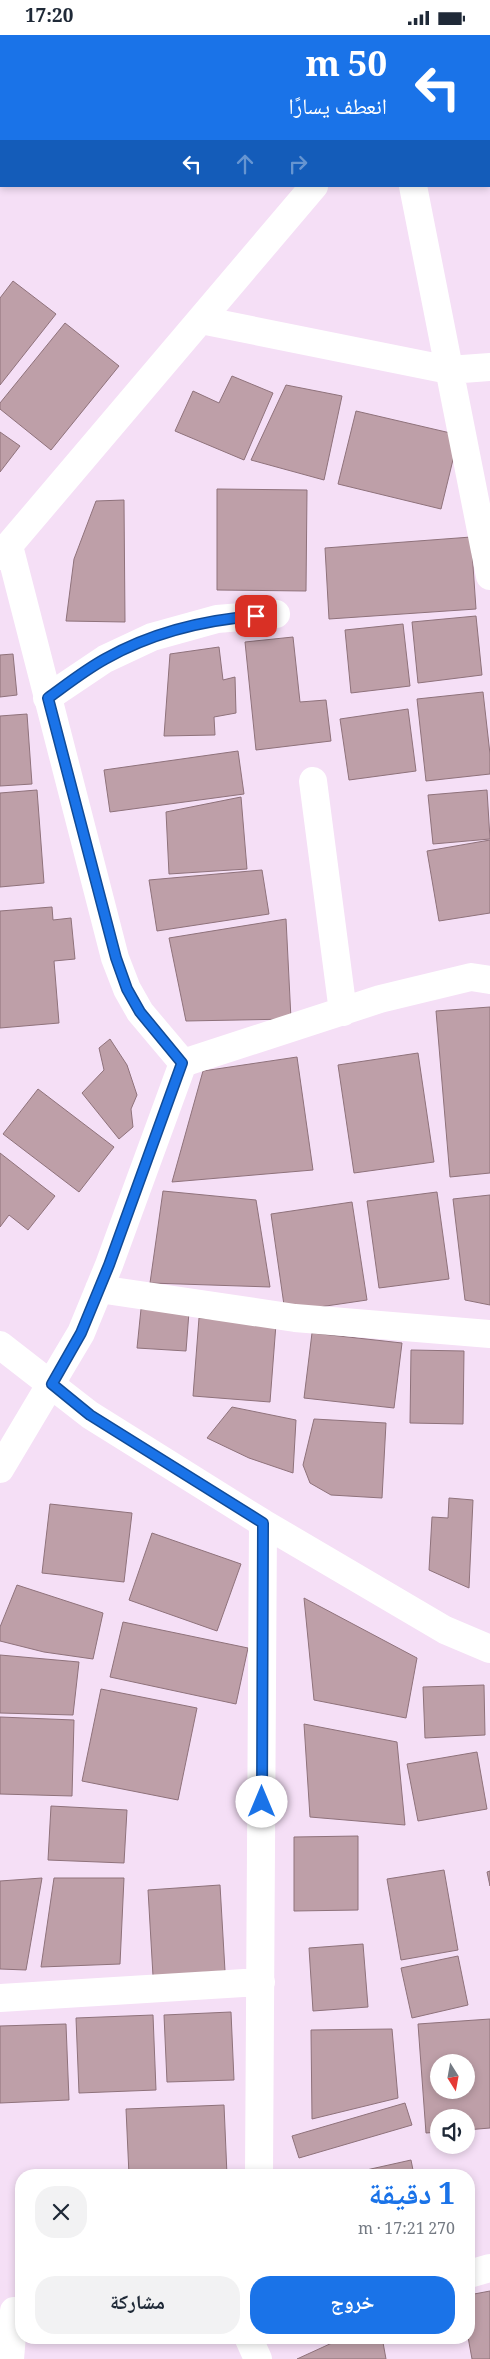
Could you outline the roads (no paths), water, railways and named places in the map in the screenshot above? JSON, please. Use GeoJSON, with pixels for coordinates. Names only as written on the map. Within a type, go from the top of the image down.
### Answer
{"type":"FeatureCollection","features":[{"type":"Feature","properties":{"kind":"street"},"geometry":{"type":"LineString","coordinates":[[182,1063],[140,1012],[127,989],[116,958],[48,698],[4,551],[313,187]]}},
{"type":"Feature","properties":{"kind":"street"},"geometry":{"type":"LineString","coordinates":[[413,187],[490,576]]}},
{"type":"Feature","properties":{"kind":"street"},"geometry":{"type":"LineString","coordinates":[[201,320],[450,370],[490,367]]}},
{"type":"Feature","properties":{"kind":"street"},"geometry":{"type":"LineString","coordinates":[[48,698],[105,659],[152,637],[216,619],[276,614]]}},
{"type":"Feature","properties":{"kind":"street"},"geometry":{"type":"LineString","coordinates":[[313,781],[343,1012]]}},
{"type":"Feature","properties":{"kind":"street"},"geometry":{"type":"LineString","coordinates":[[182,1063],[380,999],[471,977],[490,980]]}},
{"type":"Feature","properties":{"kind":"street"},"geometry":{"type":"LineString","coordinates":[[0,1469],[81,1333],[182,1063]]}},
{"type":"Feature","properties":{"kind":"street"},"geometry":{"type":"LineString","coordinates":[[99,1289],[294,1318],[490,1334]]}},
{"type":"Feature","properties":{"kind":"street"},"geometry":{"type":"LineString","coordinates":[[0,1345],[90,1415],[263,1523],[445,1630],[490,1649]]}},
{"type":"Feature","properties":{"kind":"street"},"geometry":{"type":"LineString","coordinates":[[258,2169],[263,1523]]}},
{"type":"Feature","properties":{"kind":"street"},"geometry":{"type":"LineString","coordinates":[[0,1998],[261,1982]]}},
{"type":"Feature","properties":{"kind":"street"},"geometry":{"type":"LineString","coordinates":[[475,2272],[490,2268]]}},
{"type":"Feature","properties":{"kind":"street"},"geometry":{"type":"LineString","coordinates":[[10,2359],[12,2310]]}},
{"type":"Feature","properties":{"kind":"street"},"geometry":{"type":"LineString","coordinates":[[251,2344],[258,2359]]}}]}
